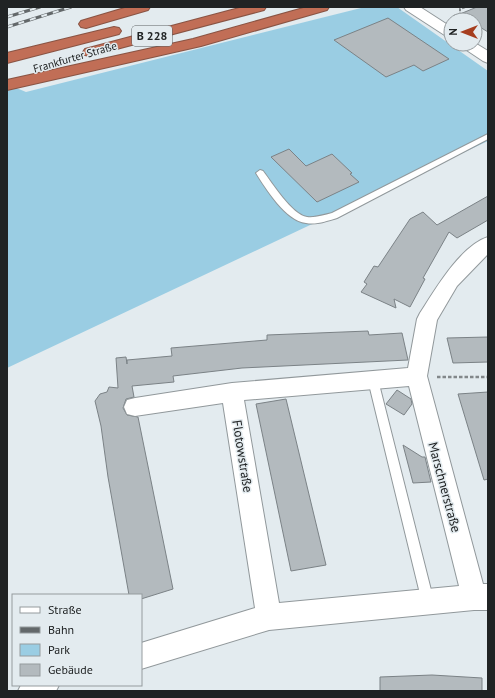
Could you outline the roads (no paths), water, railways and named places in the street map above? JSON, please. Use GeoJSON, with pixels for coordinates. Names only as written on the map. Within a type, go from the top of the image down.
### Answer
{"type":"FeatureCollection","features":[{"type":"Feature","properties":{"kind":"highway"},"geometry":{"type":"LineString","coordinates":[[7,48],[143,7]]}},
{"type":"Feature","properties":{"kind":"highway","name":"B 228"},"geometry":{"type":"LineString","coordinates":[[169,17],[208,7]]}},
{"type":"Feature","properties":{"kind":"highway","name":"Frankfurter Straße"},"geometry":{"type":"LineString","coordinates":[[7,77],[53,62],[259,7]]}},
{"type":"Feature","properties":{"kind":"highway"},"geometry":{"type":"LineString","coordinates":[[7,85],[196,42],[322,7]]}},
{"type":"Feature","properties":{"kind":"highway","name":"Frankfurter Straße"},"geometry":{"type":"LineString","coordinates":[[7,58],[131,27]]}},
{"type":"Feature","properties":{"kind":"street"},"geometry":{"type":"LineString","coordinates":[[411,7],[443,29]]}},
{"type":"Feature","properties":{"kind":"street"},"geometry":{"type":"LineString","coordinates":[[479,52],[488,58]]}},
{"type":"Feature","properties":{"kind":"street","name":"Marschnerstraße"},"geometry":{"type":"LineString","coordinates":[[481,597],[417,376],[427,319],[450,281],[475,254],[488,244]]}},
{"type":"Feature","properties":{"kind":"street"},"geometry":{"type":"LineString","coordinates":[[135,407],[232,392],[417,376]]}},
{"type":"Feature","properties":{"kind":"street","name":"Flotowstraße"},"geometry":{"type":"LineString","coordinates":[[232,392],[269,617]]}},
{"type":"Feature","properties":{"kind":"street"},"geometry":{"type":"LineString","coordinates":[[142,656],[269,617],[481,597]]}},
{"type":"Feature","properties":{"kind":"street"},"geometry":{"type":"LineString","coordinates":[[32,691],[43,686]]}},
{"type":"Feature","properties":{"kind":"lane"},"geometry":{"type":"LineString","coordinates":[[260,173],[293,213],[303,220],[319,220],[334,216],[488,136]]}},
{"type":"Feature","properties":{"kind":"lane"},"geometry":{"type":"LineString","coordinates":[[373,380],[428,602]]}},
{"type":"Feature","properties":{"kind":"railway"},"geometry":{"type":"LineString","coordinates":[[7,17],[40,7]]}},
{"type":"Feature","properties":{"kind":"railway"},"geometry":{"type":"LineString","coordinates":[[7,27],[71,7]]}}]}
